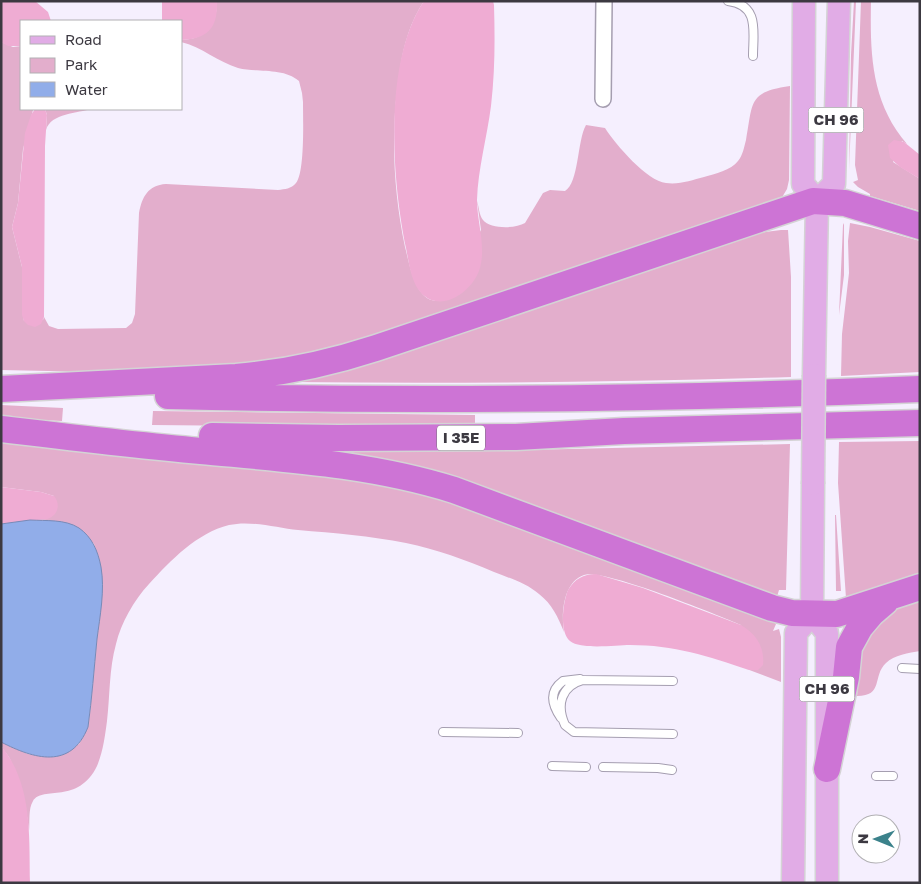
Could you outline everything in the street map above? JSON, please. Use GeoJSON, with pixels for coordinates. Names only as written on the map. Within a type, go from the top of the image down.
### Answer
{"type":"FeatureCollection","features":[{"type":"Feature","properties":{"kind":"highway"},"geometry":{"type":"LineString","coordinates":[[1,389],[236,377],[274,373],[315,365],[376,348],[643,260],[802,204],[817,201],[845,203],[920,226]]}},
{"type":"Feature","properties":{"kind":"highway"},"geometry":{"type":"LineString","coordinates":[[1,389],[269,398],[483,400],[658,398],[920,389]]}},
{"type":"Feature","properties":{"kind":"highway","name":"I 35E"},"geometry":{"type":"LineString","coordinates":[[1,428],[191,436],[427,438],[516,437],[624,431],[920,423]]}},
{"type":"Feature","properties":{"kind":"highway"},"geometry":{"type":"LineString","coordinates":[[1,428],[140,445],[333,463],[402,475],[454,490],[792,613],[840,614],[920,587]]}},
{"type":"Feature","properties":{"kind":"highway"},"geometry":{"type":"LineString","coordinates":[[827,769],[846,677],[849,648],[860,627],[890,597]]}},
{"type":"Feature","properties":{"kind":"main road","name":"CH 96"},"geometry":{"type":"LineString","coordinates":[[804,1],[803,184],[817,201],[834,184],[839,1]]}},
{"type":"Feature","properties":{"kind":"main road"},"geometry":{"type":"LineString","coordinates":[[812,614],[812,484],[817,201]]}},
{"type":"Feature","properties":{"kind":"main road","name":"CH 96"},"geometry":{"type":"LineString","coordinates":[[793,883],[796,633],[812,614],[827,633],[827,883]]}},
{"type":"Feature","properties":{"kind":"street"},"geometry":{"type":"LineString","coordinates":[[603,99],[604,1]]}},
{"type":"Feature","properties":{"kind":"lane"},"geometry":{"type":"LineString","coordinates":[[728,1],[741,4],[747,8],[751,15],[753,24],[753,56]]}},
{"type":"Feature","properties":{"kind":"lane"},"geometry":{"type":"LineString","coordinates":[[902,668],[920,669]]}},
{"type":"Feature","properties":{"kind":"lane"},"geometry":{"type":"LineString","coordinates":[[673,734],[577,733],[569,729],[563,722],[561,702],[564,691],[574,683],[590,679],[674,681]]}},
{"type":"Feature","properties":{"kind":"lane"},"geometry":{"type":"LineString","coordinates":[[443,732],[518,733]]}},
{"type":"Feature","properties":{"kind":"lane"},"geometry":{"type":"LineString","coordinates":[[552,766],[586,766]]}},
{"type":"Feature","properties":{"kind":"lane"},"geometry":{"type":"LineString","coordinates":[[603,767],[672,770]]}},
{"type":"Feature","properties":{"kind":"lane"},"geometry":{"type":"LineString","coordinates":[[876,776],[893,776]]}},
{"type":"Feature","properties":{"kind":"green space"},"geometry":{"type":"Polygon","coordinates":[[[217,1],[424,1],[411,25],[401,60],[395,113],[394,158],[401,225],[408,260],[418,288],[430,300],[442,301],[481,230],[477,201],[481,216],[486,223],[503,227],[525,223],[543,193],[550,190],[565,191],[570,187],[586,125],[605,128],[632,161],[658,181],[666,183],[685,182],[718,173],[735,164],[740,159],[743,151],[755,101],[766,92],[790,86],[789,180],[787,189],[781,199],[320,359],[143,373],[1,370],[1,42],[13,47],[20,46],[20,110],[33,110],[23,149],[18,203],[12,227],[22,267],[22,309],[24,321],[43,320],[44,317],[49,326],[58,329],[126,328],[132,323],[135,314],[139,213],[144,197],[150,189],[166,184],[278,190],[292,186],[299,177],[302,157],[303,102],[299,81],[278,72],[238,68],[196,47],[182,42],[182,40],[197,37],[208,30],[215,18],[217,1]]]}},
{"type":"Feature","properties":{"kind":"green space"},"geometry":{"type":"Polygon","coordinates":[[[854,1],[856,1],[849,170],[851,55],[854,1]]]}},
{"type":"Feature","properties":{"kind":"green space"},"geometry":{"type":"Polygon","coordinates":[[[861,1],[871,1],[872,58],[880,94],[895,128],[907,144],[902,141],[893,162],[920,179],[920,211],[870,196],[870,194],[853,182],[858,180],[855,165],[861,1]]]}},
{"type":"Feature","properties":{"kind":"green space"},"geometry":{"type":"Polygon","coordinates":[[[45,110],[87,110],[59,117],[49,124],[46,130],[45,110]]]}},
{"type":"Feature","properties":{"kind":"green space"},"geometry":{"type":"Polygon","coordinates":[[[844,223],[844,275],[839,315],[843,225],[844,223]]]}},
{"type":"Feature","properties":{"kind":"green space"},"geometry":{"type":"Polygon","coordinates":[[[850,223],[920,241],[920,372],[841,376],[842,334],[849,273],[848,241],[850,223]]]}},
{"type":"Feature","properties":{"kind":"green space"},"geometry":{"type":"Polygon","coordinates":[[[788,230],[791,277],[791,377],[541,382],[291,382],[714,246],[765,232],[788,230]]]}},
{"type":"Feature","properties":{"kind":"green space"},"geometry":{"type":"Polygon","coordinates":[[[1,405],[63,408],[62,421],[1,418],[1,405]]]}},
{"type":"Feature","properties":{"kind":"green space"},"geometry":{"type":"Polygon","coordinates":[[[153,411],[475,415],[475,428],[152,425],[153,411]]]}},
{"type":"Feature","properties":{"kind":"green space"},"geometry":{"type":"Polygon","coordinates":[[[1,441],[404,484],[772,620],[776,624],[773,631],[779,629],[781,637],[781,682],[749,670],[741,625],[661,594],[613,578],[584,575],[572,584],[563,608],[564,632],[551,606],[534,590],[462,559],[417,545],[366,537],[246,523],[229,525],[206,534],[185,548],[143,590],[133,604],[121,628],[114,653],[105,732],[97,766],[89,778],[80,786],[71,790],[45,794],[33,801],[31,804],[29,831],[19,786],[10,759],[3,749],[1,742],[28,754],[55,757],[79,744],[88,727],[102,585],[98,556],[94,544],[77,527],[67,523],[30,520],[47,519],[54,496],[41,492],[1,487],[1,441]]]}},
{"type":"Feature","properties":{"kind":"green space"},"geometry":{"type":"Polygon","coordinates":[[[920,441],[920,579],[846,598],[838,483],[839,442],[920,441]]]}},
{"type":"Feature","properties":{"kind":"green space"},"geometry":{"type":"Polygon","coordinates":[[[790,444],[786,590],[779,590],[776,600],[309,451],[525,450],[790,444]]]}},
{"type":"Feature","properties":{"kind":"green space"},"geometry":{"type":"Polygon","coordinates":[[[836,515],[841,591],[836,591],[836,515]]]}},
{"type":"Feature","properties":{"kind":"green space"},"geometry":{"type":"Polygon","coordinates":[[[920,600],[920,651],[889,660],[882,668],[871,693],[857,696],[860,655],[880,614],[920,600]]]}},
{"type":"Feature","properties":{"kind":"shaded area"},"geometry":{"type":"Polygon","coordinates":[[[1,1],[35,1],[48,12],[51,20],[20,20],[20,46],[8,46],[1,42],[1,1]]]}},
{"type":"Feature","properties":{"kind":"shaded area"},"geometry":{"type":"Polygon","coordinates":[[[162,1],[217,1],[216,18],[213,25],[205,34],[198,37],[182,40],[182,20],[162,20],[162,1]]]}},
{"type":"Feature","properties":{"kind":"shaded area"},"geometry":{"type":"Polygon","coordinates":[[[424,1],[493,1],[494,5],[492,93],[477,200],[482,244],[481,262],[479,271],[470,286],[463,293],[447,301],[430,299],[422,294],[415,284],[408,260],[397,189],[394,121],[397,88],[402,55],[411,26],[424,1]]]}},
{"type":"Feature","properties":{"kind":"shaded area"},"geometry":{"type":"Polygon","coordinates":[[[34,110],[45,110],[47,115],[45,146],[44,317],[41,324],[35,327],[28,325],[22,315],[22,267],[12,227],[18,203],[25,133],[34,110]]]}},
{"type":"Feature","properties":{"kind":"shaded area"},"geometry":{"type":"Polygon","coordinates":[[[894,140],[904,142],[920,155],[920,179],[900,167],[890,158],[888,145],[894,140]]]}},
{"type":"Feature","properties":{"kind":"shaded area"},"geometry":{"type":"Polygon","coordinates":[[[1,487],[41,492],[54,496],[58,506],[56,513],[47,519],[1,524],[1,487]]]}},
{"type":"Feature","properties":{"kind":"shaded area"},"geometry":{"type":"Polygon","coordinates":[[[596,574],[643,588],[741,625],[755,637],[761,647],[763,665],[758,670],[749,670],[705,656],[661,647],[575,644],[567,637],[563,624],[568,590],[580,578],[596,574]]]}},
{"type":"Feature","properties":{"kind":"shaded area"},"geometry":{"type":"Polygon","coordinates":[[[1,746],[19,777],[24,794],[29,829],[30,883],[1,883],[1,746]]]}},
{"type":"Feature","properties":{"kind":"water"},"geometry":{"type":"Polygon","coordinates":[[[30,520],[62,522],[79,528],[94,545],[100,561],[102,576],[102,603],[88,727],[81,741],[72,750],[62,755],[50,757],[26,753],[1,742],[1,524],[30,520]]]}}]}
